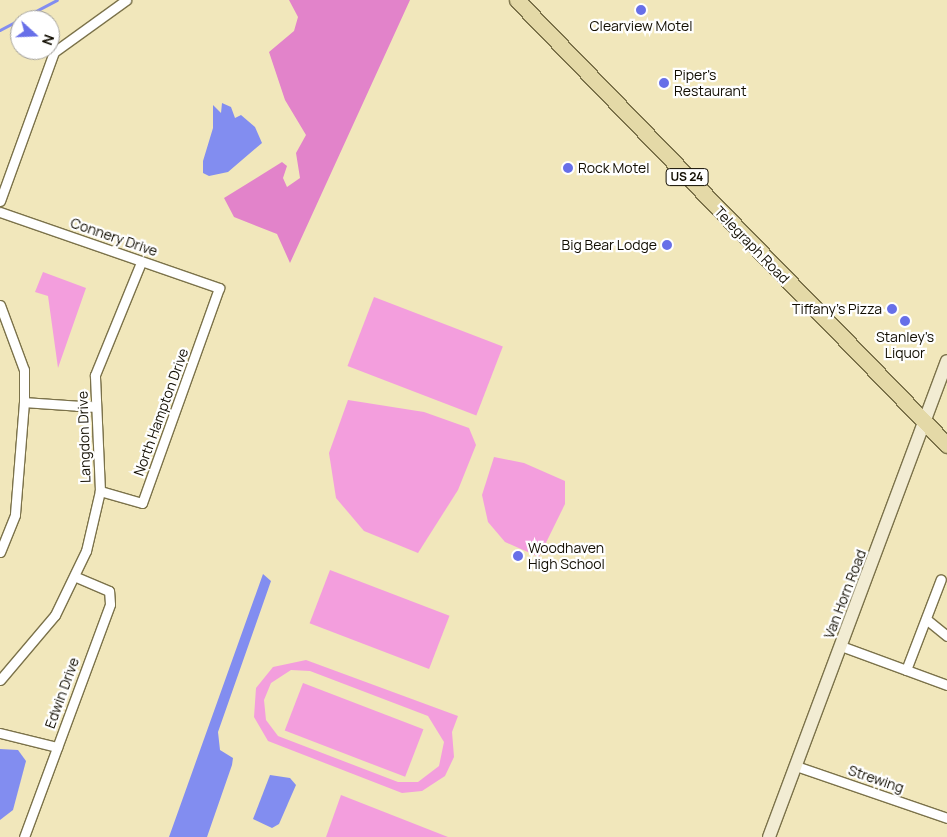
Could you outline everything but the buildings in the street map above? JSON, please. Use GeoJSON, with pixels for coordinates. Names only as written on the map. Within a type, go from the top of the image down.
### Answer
{"type":"FeatureCollection","features":[{"type":"Feature","properties":{"kind":"main road","name":"Telegraph Road"},"geometry":{"type":"LineString","coordinates":[[517,0],[947,445]]}},
{"type":"Feature","properties":{"kind":"main road","name":"Van Horn Road"},"geometry":{"type":"LineString","coordinates":[[769,837],[946,365]]}},
{"type":"Feature","properties":{"kind":"street"},"geometry":{"type":"LineString","coordinates":[[0,201],[54,52],[126,0]]}},
{"type":"Feature","properties":{"kind":"street","name":"Connery Drive"},"geometry":{"type":"LineString","coordinates":[[0,212],[219,288]]}},
{"type":"Feature","properties":{"kind":"street","name":"Langdon Drive"},"geometry":{"type":"LineString","coordinates":[[0,680],[55,615],[76,577],[100,491],[95,376],[141,262]]}},
{"type":"Feature","properties":{"kind":"street","name":"North Hampton Drive"},"geometry":{"type":"LineString","coordinates":[[100,491],[142,503],[219,288]]}},
{"type":"Feature","properties":{"kind":"street"},"geometry":{"type":"LineString","coordinates":[[0,305],[24,370],[24,402],[15,514],[0,552]]}},
{"type":"Feature","properties":{"kind":"street"},"geometry":{"type":"LineString","coordinates":[[24,402],[95,407]]}},
{"type":"Feature","properties":{"kind":"street","name":"Edwin Drive"},"geometry":{"type":"LineString","coordinates":[[24,837],[110,604],[109,591],[76,577]]}},
{"type":"Feature","properties":{"kind":"street"},"geometry":{"type":"LineString","coordinates":[[906,670],[941,579]]}},
{"type":"Feature","properties":{"kind":"street"},"geometry":{"type":"LineString","coordinates":[[926,619],[947,636]]}},
{"type":"Feature","properties":{"kind":"street"},"geometry":{"type":"LineString","coordinates":[[841,646],[947,685]]}},
{"type":"Feature","properties":{"kind":"street"},"geometry":{"type":"LineString","coordinates":[[0,733],[57,747]]}},
{"type":"Feature","properties":{"kind":"street","name":"Strewing"},"geometry":{"type":"LineString","coordinates":[[796,766],[947,818]]}},
{"type":"Feature","properties":{"kind":"shaded area"},"geometry":{"type":"Polygon","coordinates":[[[289,0],[410,0],[290,263],[277,234],[234,217],[224,198],[282,162],[287,166],[283,178],[287,187],[300,178],[296,153],[306,135],[285,100],[269,52],[294,31],[298,17],[289,0]]]}},
{"type":"Feature","properties":{"kind":"shaded area"},"geometry":{"type":"Polygon","coordinates":[[[43,272],[86,288],[58,368],[48,296],[35,292],[43,272]]]}},
{"type":"Feature","properties":{"kind":"shaded area"},"geometry":{"type":"Polygon","coordinates":[[[374,297],[503,346],[476,416],[347,366],[374,297]]]}},
{"type":"Feature","properties":{"kind":"shaded area"},"geometry":{"type":"Polygon","coordinates":[[[348,400],[424,412],[469,428],[476,445],[458,490],[418,553],[364,531],[336,498],[329,453],[348,400]]]}},
{"type":"Feature","properties":{"kind":"shaded area"},"geometry":{"type":"Polygon","coordinates":[[[494,457],[524,463],[565,481],[565,504],[539,557],[505,542],[488,522],[482,495],[494,457]]]}},
{"type":"Feature","properties":{"kind":"shaded area"},"geometry":{"type":"Polygon","coordinates":[[[330,570],[449,616],[429,669],[310,623],[330,570]]]}},
{"type":"Feature","properties":{"kind":"shaded area"},"geometry":{"type":"Polygon","coordinates":[[[306,660],[458,716],[452,732],[454,757],[445,776],[422,791],[402,793],[268,741],[254,717],[256,688],[273,667],[306,660]],[[291,670],[271,683],[264,700],[266,720],[278,736],[398,782],[418,782],[439,766],[444,742],[428,716],[310,671],[291,670]]]}},
{"type":"Feature","properties":{"kind":"shaded area"},"geometry":{"type":"Polygon","coordinates":[[[303,683],[423,729],[405,777],[285,731],[303,683]]]}},
{"type":"Feature","properties":{"kind":"shaded area"},"geometry":{"type":"Polygon","coordinates":[[[341,795],[448,837],[326,837],[341,795]]]}},
{"type":"Feature","properties":{"kind":"water"},"geometry":{"type":"Polygon","coordinates":[[[222,103],[231,107],[235,118],[241,115],[255,127],[262,143],[228,172],[209,176],[203,173],[203,161],[213,128],[213,105],[221,113],[222,103]]]}},
{"type":"Feature","properties":{"kind":"water"},"geometry":{"type":"Polygon","coordinates":[[[263,574],[271,581],[218,732],[220,750],[233,758],[207,837],[169,837],[263,574]]]}},
{"type":"Feature","properties":{"kind":"water"},"geometry":{"type":"Polygon","coordinates":[[[0,749],[18,750],[26,761],[13,810],[0,820],[0,749]]]}},
{"type":"Feature","properties":{"kind":"water"},"geometry":{"type":"Polygon","coordinates":[[[270,775],[290,778],[296,785],[279,824],[272,828],[253,819],[270,775]]]}},
{"type":"Feature","properties":{"kind":"waterway"},"geometry":{"type":"LineString","coordinates":[[0,30],[57,0]]}},
{"type":"Feature","properties":{"kind":"place","name":"Clearview Motel"},"geometry":{"type":"Point","coordinates":[641,10]}},
{"type":"Feature","properties":{"kind":"place","name":"Piper's Restaurant"},"geometry":{"type":"Point","coordinates":[664,83]}},
{"type":"Feature","properties":{"kind":"place","name":"Rock Motel"},"geometry":{"type":"Point","coordinates":[568,168]}},
{"type":"Feature","properties":{"kind":"place","name":"Big Bear Lodge"},"geometry":{"type":"Point","coordinates":[667,245]}},
{"type":"Feature","properties":{"kind":"place","name":"Tiffany's Pizza"},"geometry":{"type":"Point","coordinates":[892,309]}},
{"type":"Feature","properties":{"kind":"place","name":"Stanley's Liquor"},"geometry":{"type":"Point","coordinates":[905,321]}},
{"type":"Feature","properties":{"kind":"place","name":"Woodhaven High School"},"geometry":{"type":"Point","coordinates":[518,556]}}]}
